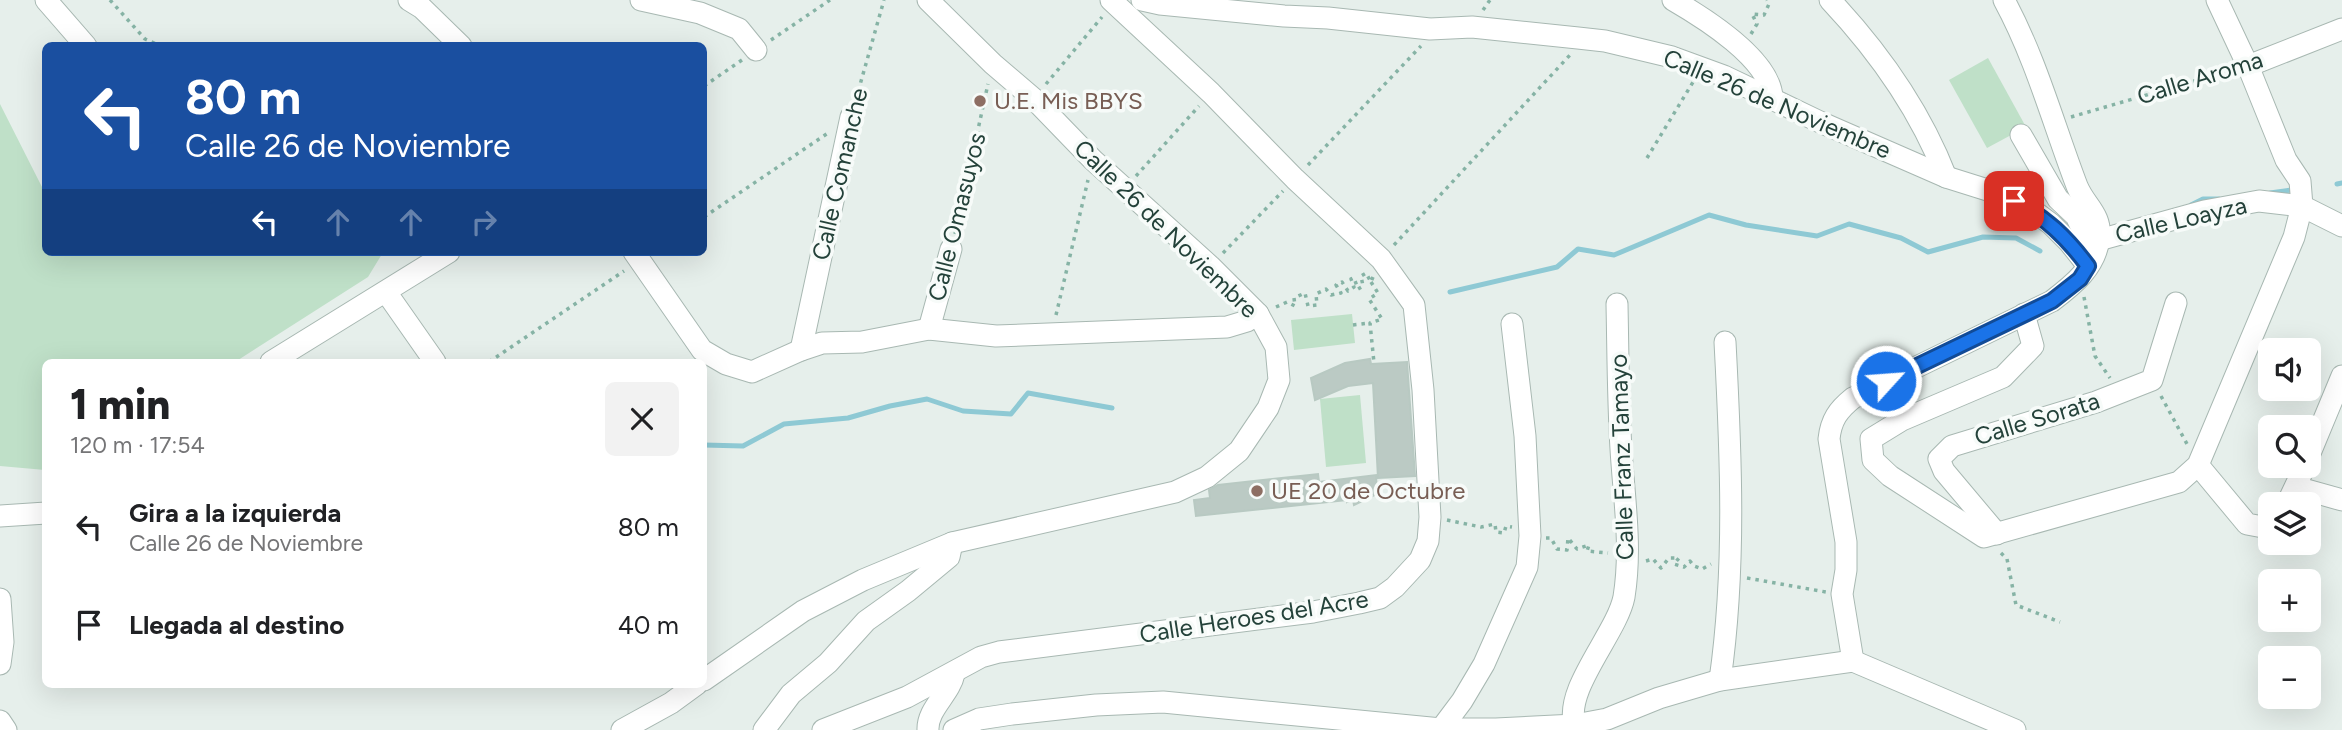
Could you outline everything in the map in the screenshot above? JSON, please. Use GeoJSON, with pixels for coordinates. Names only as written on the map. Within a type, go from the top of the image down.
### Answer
{"type":"FeatureCollection","features":[{"type":"Feature","properties":{"kind":"street"},"geometry":{"type":"LineString","coordinates":[[46,0],[83,42]]}},
{"type":"Feature","properties":{"kind":"street"},"geometry":{"type":"LineString","coordinates":[[410,0],[457,42]]}},
{"type":"Feature","properties":{"kind":"street"},"geometry":{"type":"LineString","coordinates":[[641,0],[700,13],[739,29],[756,50]]}},
{"type":"Feature","properties":{"kind":"street","name":"Calle 26 de Noviembre"},"geometry":{"type":"LineString","coordinates":[[707,678],[803,611],[863,580],[952,543],[1175,492],[1207,477],[1239,452],[1268,408],[1279,380],[1276,347],[1258,314],[1210,266],[1093,160],[1034,99],[993,64],[928,0]]}},
{"type":"Feature","properties":{"kind":"street","name":"Calle 26 de Noviembre"},"geometry":{"type":"LineString","coordinates":[[1142,0],[1160,4],[1430,29],[1472,27],[1578,38],[1672,57],[1772,97],[1946,177],[1997,193],[2031,209],[2069,242],[2084,273]]}},
{"type":"Feature","properties":{"kind":"street"},"geometry":{"type":"LineString","coordinates":[[1673,0],[1724,33],[1742,50],[1765,75],[1771,86],[1772,97]]}},
{"type":"Feature","properties":{"kind":"street"},"geometry":{"type":"LineString","coordinates":[[1830,0],[1893,76],[1933,142],[1946,177]]}},
{"type":"Feature","properties":{"kind":"street"},"geometry":{"type":"LineString","coordinates":[[1853,661],[1842,594],[1846,570],[1846,542],[1830,452],[1831,424],[1843,406],[1853,398],[2052,301],[2084,273],[2099,240],[2096,214],[2078,189],[2056,121],[2020,29],[2004,0]]}},
{"type":"Feature","properties":{"kind":"street"},"geometry":{"type":"LineString","coordinates":[[2024,314],[2033,346],[2003,377],[1902,420],[1871,439],[1873,460],[1890,476],[1991,535],[2179,482],[2198,465],[2294,237],[2302,206],[2300,181],[2286,160],[2248,66],[2217,0]]}},
{"type":"Feature","properties":{"kind":"street","name":"Calle Heroes del Acre"},"geometry":{"type":"LineString","coordinates":[[822,730],[907,697],[954,674],[981,657],[999,652],[1313,612],[1380,598],[1409,574],[1420,560],[1428,541],[1430,517],[1423,390],[1414,305],[1381,259],[1112,2]]}},
{"type":"Feature","properties":{"kind":"street","name":"Calle Aroma"},"geometry":{"type":"LineString","coordinates":[[2248,66],[2342,29]]}},
{"type":"Feature","properties":{"kind":"street","name":"Calle Comanche"},"geometry":{"type":"LineString","coordinates":[[801,350],[852,117]]}},
{"type":"Feature","properties":{"kind":"street"},"geometry":{"type":"LineString","coordinates":[[2021,135],[2058,199],[2076,216],[2086,236],[2099,240]]}},
{"type":"Feature","properties":{"kind":"street","name":"Calle Loayza"},"geometry":{"type":"LineString","coordinates":[[2099,240],[2204,211],[2259,201],[2302,206],[2342,226]]}},
{"type":"Feature","properties":{"kind":"street","name":"Calle Omasuyos"},"geometry":{"type":"LineString","coordinates":[[929,329],[951,249]]}},
{"type":"Feature","properties":{"kind":"street"},"geometry":{"type":"LineString","coordinates":[[276,359],[443,256]]}},
{"type":"Feature","properties":{"kind":"street"},"geometry":{"type":"LineString","coordinates":[[637,256],[702,350],[726,364],[752,372],[801,350],[829,342],[862,342],[929,329],[996,336],[1227,327],[1247,321],[1258,314]]}},
{"type":"Feature","properties":{"kind":"street"},"geometry":{"type":"LineString","coordinates":[[386,292],[433,359]]}},
{"type":"Feature","properties":{"kind":"street"},"geometry":{"type":"LineString","coordinates":[[2152,380],[2176,303]]}},
{"type":"Feature","properties":{"kind":"street","name":"Calle Franz Tamayo"},"geometry":{"type":"LineString","coordinates":[[1575,725],[1574,704],[1580,688],[1623,601],[1629,554],[1620,447],[1617,304]]}},
{"type":"Feature","properties":{"kind":"street"},"geometry":{"type":"LineString","coordinates":[[1441,729],[1484,664],[1527,567],[1530,536],[1525,436],[1512,324]]}},
{"type":"Feature","properties":{"kind":"street"},"geometry":{"type":"LineString","coordinates":[[1720,680],[1728,628],[1731,575],[1730,436],[1725,342]]}},
{"type":"Feature","properties":{"kind":"street"},"geometry":{"type":"LineString","coordinates":[[2321,427],[2342,376]]}},
{"type":"Feature","properties":{"kind":"street","name":"Calle Sorata"},"geometry":{"type":"LineString","coordinates":[[1991,535],[1944,471],[1939,459],[1952,446],[2102,399],[2152,380]]}},
{"type":"Feature","properties":{"kind":"street"},"geometry":{"type":"LineString","coordinates":[[2198,465],[2247,524],[2258,526]]}},
{"type":"Feature","properties":{"kind":"street"},"geometry":{"type":"LineString","coordinates":[[2321,498],[2342,500]]}},
{"type":"Feature","properties":{"kind":"street"},"geometry":{"type":"LineString","coordinates":[[0,516],[42,513]]}},
{"type":"Feature","properties":{"kind":"street"},"geometry":{"type":"LineString","coordinates":[[764,730],[792,694],[828,663],[866,621],[949,557],[952,543]]}},
{"type":"Feature","properties":{"kind":"street"},"geometry":{"type":"LineString","coordinates":[[0,599],[3,642],[0,664]]}},
{"type":"Feature","properties":{"kind":"street"},"geometry":{"type":"LineString","coordinates":[[954,730],[979,719],[1012,714],[1096,705],[1163,702],[1441,729],[1575,725],[1607,719],[1659,698],[1720,680],[1853,661],[2015,730]]}},
{"type":"Feature","properties":{"kind":"street"},"geometry":{"type":"LineString","coordinates":[[928,730],[928,722],[952,685],[954,674]]}},
{"type":"Feature","properties":{"kind":"street"},"geometry":{"type":"LineString","coordinates":[[622,730],[671,703],[692,688]]}},
{"type":"Feature","properties":{"kind":"street"},"geometry":{"type":"LineString","coordinates":[[0,721],[6,726],[6,730]]}},
{"type":"Feature","properties":{"kind":"path"},"geometry":{"type":"LineString","coordinates":[[110,0],[145,39],[152,42]]}},
{"type":"Feature","properties":{"kind":"path","name":"Calle Comanche"},"geometry":{"type":"LineString","coordinates":[[852,117],[884,0]]}},
{"type":"Feature","properties":{"kind":"path"},"geometry":{"type":"LineString","coordinates":[[1034,99],[1112,2]]}},
{"type":"Feature","properties":{"kind":"path"},"geometry":{"type":"LineString","coordinates":[[1210,266],[1424,42],[1430,29]]}},
{"type":"Feature","properties":{"kind":"path"},"geometry":{"type":"LineString","coordinates":[[1371,282],[1381,259],[1569,57],[1578,38]]}},
{"type":"Feature","properties":{"kind":"path","name":"Calle Omasuyos"},"geometry":{"type":"LineString","coordinates":[[951,249],[993,64]]}},
{"type":"Feature","properties":{"kind":"path","name":"Calle Aroma"},"geometry":{"type":"LineString","coordinates":[[2056,121],[2248,66]]}},
{"type":"Feature","properties":{"kind":"path"},"geometry":{"type":"LineString","coordinates":[[1647,158],[1702,68]]}},
{"type":"Feature","properties":{"kind":"path"},"geometry":{"type":"LineString","coordinates":[[1126,188],[1210,93]]}},
{"type":"Feature","properties":{"kind":"path"},"geometry":{"type":"LineString","coordinates":[[707,215],[852,117]]}},
{"type":"Feature","properties":{"kind":"path"},"geometry":{"type":"LineString","coordinates":[[1051,334],[1093,160]]}},
{"type":"Feature","properties":{"kind":"path"},"geometry":{"type":"LineString","coordinates":[[493,359],[637,256]]}},
{"type":"Feature","properties":{"kind":"path"},"geometry":{"type":"LineString","coordinates":[[1258,314],[1287,302],[1295,306],[1294,298],[1305,293],[1308,306],[1317,305],[1316,294],[1326,289],[1331,295],[1340,293],[1336,285],[1342,282],[1348,291],[1354,287],[1351,279],[1354,278],[1358,289],[1363,286],[1361,276],[1366,273],[1378,293],[1369,299],[1382,319],[1353,325]]}},
{"type":"Feature","properties":{"kind":"path"},"geometry":{"type":"LineString","coordinates":[[2084,273],[2095,356],[2110,376],[2102,399]]}},
{"type":"Feature","properties":{"kind":"path"},"geometry":{"type":"LineString","coordinates":[[1370,323],[1374,363]]}},
{"type":"Feature","properties":{"kind":"path"},"geometry":{"type":"LineString","coordinates":[[2152,380],[2198,465]]}},
{"type":"Feature","properties":{"kind":"path"},"geometry":{"type":"LineString","coordinates":[[1991,535],[2007,559],[2015,605],[2060,622]]}},
{"type":"Feature","properties":{"kind":"green space"},"geometry":{"type":"Polygon","coordinates":[[[1988,58],[2026,127],[1987,148],[1949,80],[1988,58]]]}},
{"type":"Feature","properties":{"kind":"green space"},"geometry":{"type":"Polygon","coordinates":[[[0,104],[42,187],[42,256],[381,256],[368,277],[240,359],[42,359],[42,470],[0,466],[0,104]]]}},
{"type":"Feature","properties":{"kind":"green space"},"geometry":{"type":"Polygon","coordinates":[[[1352,314],[1355,343],[1294,350],[1291,320],[1352,314]]]}},
{"type":"Feature","properties":{"kind":"green space"},"geometry":{"type":"Polygon","coordinates":[[[1360,395],[1366,463],[1326,467],[1320,399],[1360,395]]]}},
{"type":"Feature","properties":{"kind":"building"},"geometry":{"type":"Polygon","coordinates":[[[1370,359],[1371,364],[1407,362],[1415,476],[1378,478],[1373,383],[1348,386],[1315,400],[1311,378],[1345,363],[1370,359]]]}},
{"type":"Feature","properties":{"kind":"building"},"geometry":{"type":"Polygon","coordinates":[[[1318,474],[1319,482],[1376,475],[1377,494],[1354,505],[1353,500],[1347,500],[1196,516],[1194,500],[1210,498],[1209,490],[1218,485],[1318,474]]]}},
{"type":"Feature","properties":{"kind":"waterway"},"geometry":{"type":"LineString","coordinates":[[2337,184],[2342,183]]}},
{"type":"Feature","properties":{"kind":"waterway"},"geometry":{"type":"LineString","coordinates":[[2270,193],[2291,190]]}},
{"type":"Feature","properties":{"kind":"waterway"},"geometry":{"type":"LineString","coordinates":[[2191,205],[2203,199],[2219,199]]}},
{"type":"Feature","properties":{"kind":"waterway"},"geometry":{"type":"LineString","coordinates":[[1450,292],[1557,267],[1578,249],[1614,255],[1709,215],[1746,225],[1817,236],[1849,224],[1901,238],[1928,252],[1983,237],[2016,238],[2040,251]]}},
{"type":"Feature","properties":{"kind":"waterway"},"geometry":{"type":"LineString","coordinates":[[707,445],[743,446],[784,424],[848,418],[927,399],[963,411],[1011,414],[1028,393],[1112,408]]}},
{"type":"Feature","properties":{"kind":"place","name":"U.E. Mis BBYS"},"geometry":{"type":"Point","coordinates":[980,101]}},
{"type":"Feature","properties":{"kind":"place","name":"UE 20 de Octubre"},"geometry":{"type":"Point","coordinates":[1257,491]}},
{"type":"Feature","properties":{"kind":"route"},"geometry":{"type":"LineString","coordinates":[[1886,381],[2052,301],[2080,279],[2088,266],[2069,242],[2031,209],[2014,201]]}}]}
